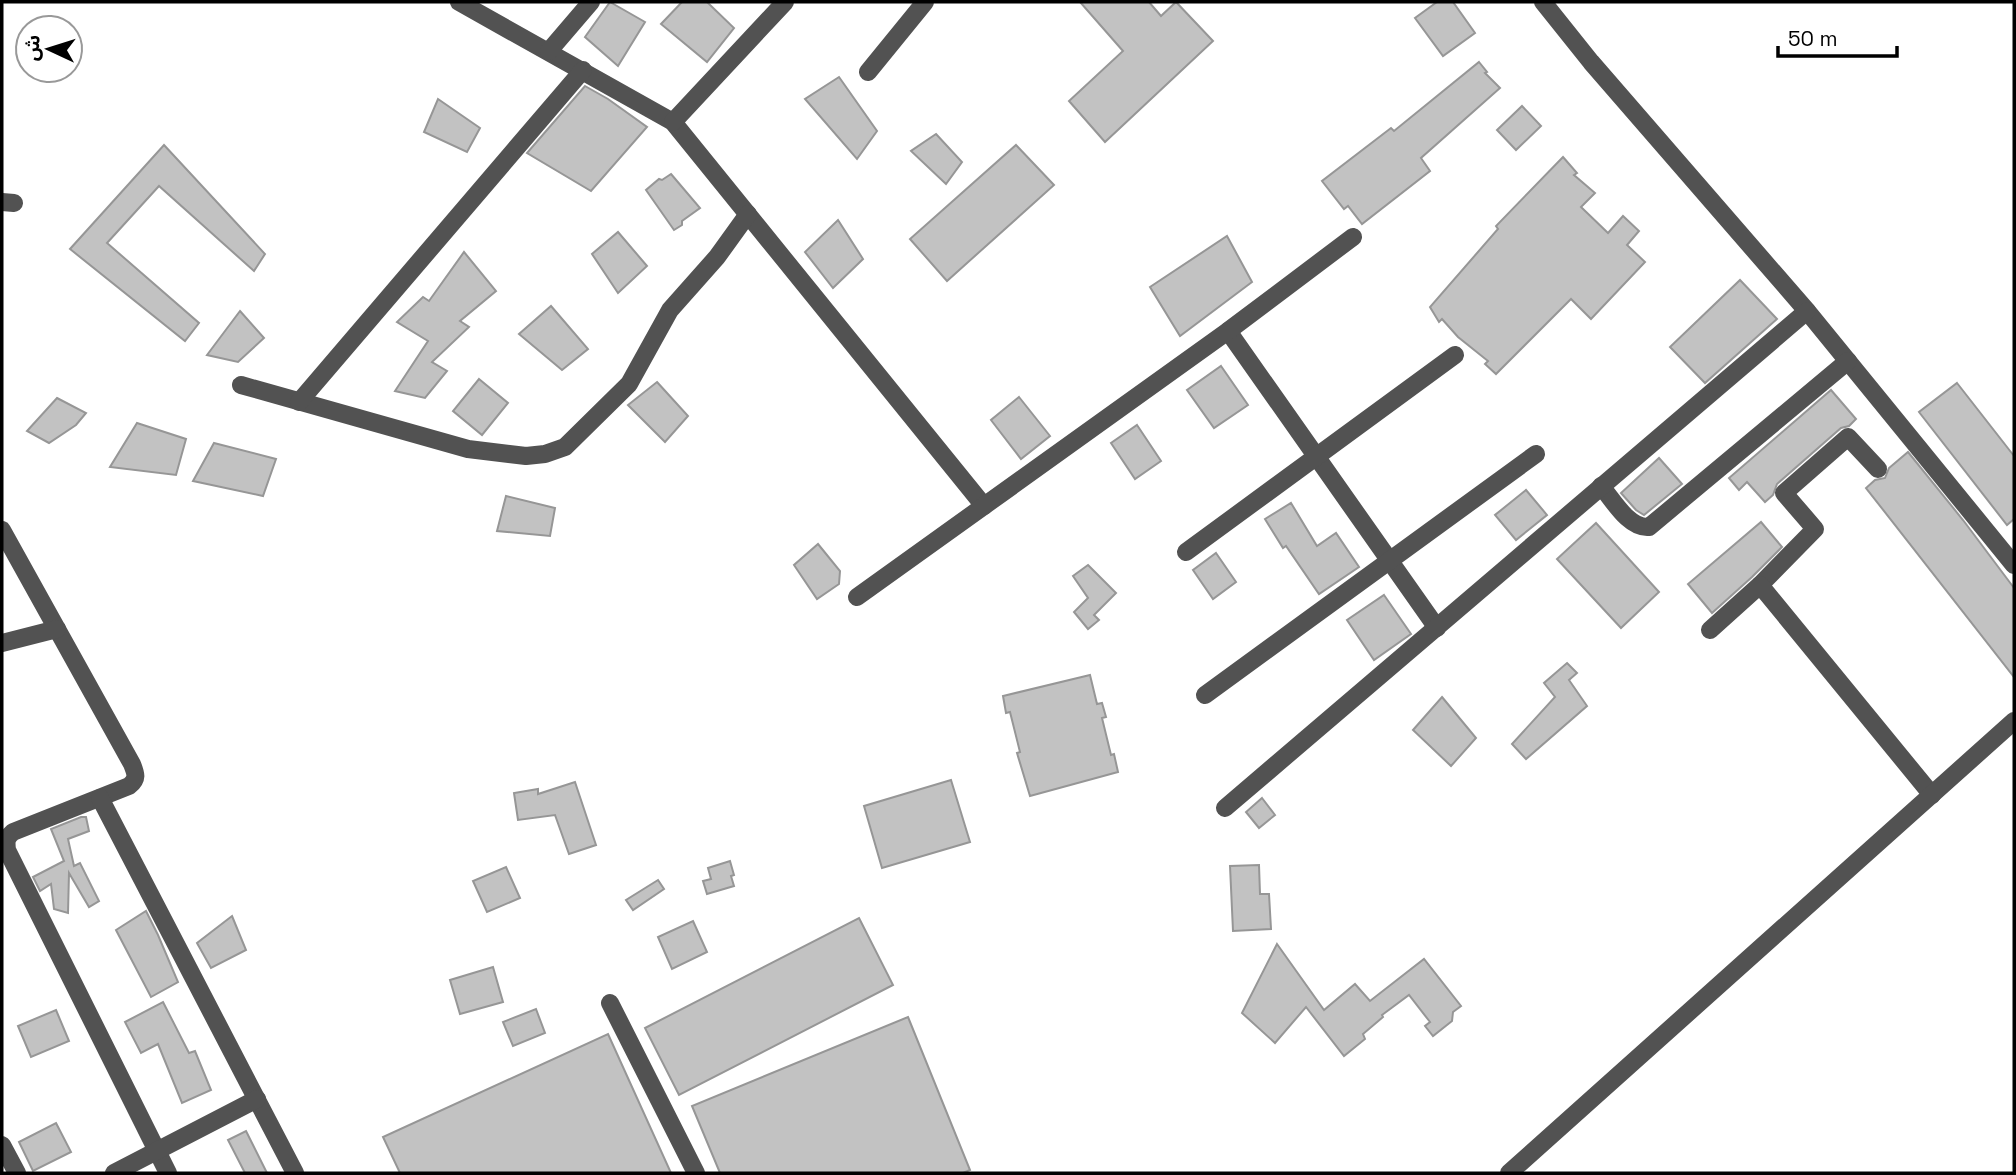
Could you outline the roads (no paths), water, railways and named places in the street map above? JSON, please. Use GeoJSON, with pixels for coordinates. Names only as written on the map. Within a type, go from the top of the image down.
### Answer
{"type":"FeatureCollection","features":[{"type":"Feature","properties":{"kind":"street"},"geometry":{"type":"LineString","coordinates":[[459,2],[673,121],[984,506]]}},
{"type":"Feature","properties":{"kind":"street"},"geometry":{"type":"LineString","coordinates":[[550,51],[591,2]]}},
{"type":"Feature","properties":{"kind":"street"},"geometry":{"type":"LineString","coordinates":[[673,121],[785,2]]}},
{"type":"Feature","properties":{"kind":"street"},"geometry":{"type":"LineString","coordinates":[[868,72],[925,2]]}},
{"type":"Feature","properties":{"kind":"street"},"geometry":{"type":"LineString","coordinates":[[1543,2],[1591,62],[1807,311],[2014,565]]}},
{"type":"Feature","properties":{"kind":"street"},"geometry":{"type":"LineString","coordinates":[[299,402],[583,70]]}},
{"type":"Feature","properties":{"kind":"street"},"geometry":{"type":"LineString","coordinates":[[241,385],[468,449],[526,456],[545,454],[565,447],[629,384],[670,310],[717,257],[748,214]]}},
{"type":"Feature","properties":{"kind":"street"},"geometry":{"type":"LineString","coordinates":[[857,597],[1228,331],[1353,237]]}},
{"type":"Feature","properties":{"kind":"street"},"geometry":{"type":"LineString","coordinates":[[1225,808],[1807,311]]}},
{"type":"Feature","properties":{"kind":"street"},"geometry":{"type":"LineString","coordinates":[[1228,331],[1437,628]]}},
{"type":"Feature","properties":{"kind":"street"},"geometry":{"type":"LineString","coordinates":[[1186,552],[1455,355]]}},
{"type":"Feature","properties":{"kind":"street"},"geometry":{"type":"LineString","coordinates":[[1601,486],[1631,521],[1641,527],[1649,527],[1848,361]]}},
{"type":"Feature","properties":{"kind":"street"},"geometry":{"type":"LineString","coordinates":[[1710,630],[1760,585],[1815,529],[1784,494],[1848,438],[1878,469]]}},
{"type":"Feature","properties":{"kind":"street"},"geometry":{"type":"LineString","coordinates":[[1205,695],[1536,454]]}},
{"type":"Feature","properties":{"kind":"street"},"geometry":{"type":"LineString","coordinates":[[2,530],[136,775],[135,781],[129,786],[13,832],[7,836],[7,850],[168,1173]]}},
{"type":"Feature","properties":{"kind":"street"},"geometry":{"type":"LineString","coordinates":[[1760,585],[1931,794]]}},
{"type":"Feature","properties":{"kind":"street"},"geometry":{"type":"LineString","coordinates":[[2,643],[57,629]]}},
{"type":"Feature","properties":{"kind":"street"},"geometry":{"type":"LineString","coordinates":[[1509,1173],[2014,721]]}},
{"type":"Feature","properties":{"kind":"street"},"geometry":{"type":"LineString","coordinates":[[100,798],[295,1173]]}},
{"type":"Feature","properties":{"kind":"street"},"geometry":{"type":"LineString","coordinates":[[610,1003],[696,1173]]}},
{"type":"Feature","properties":{"kind":"street"},"geometry":{"type":"LineString","coordinates":[[114,1173],[257,1099]]}},
{"type":"Feature","properties":{"kind":"street"},"geometry":{"type":"LineString","coordinates":[[2,1145],[17,1173]]}}]}
